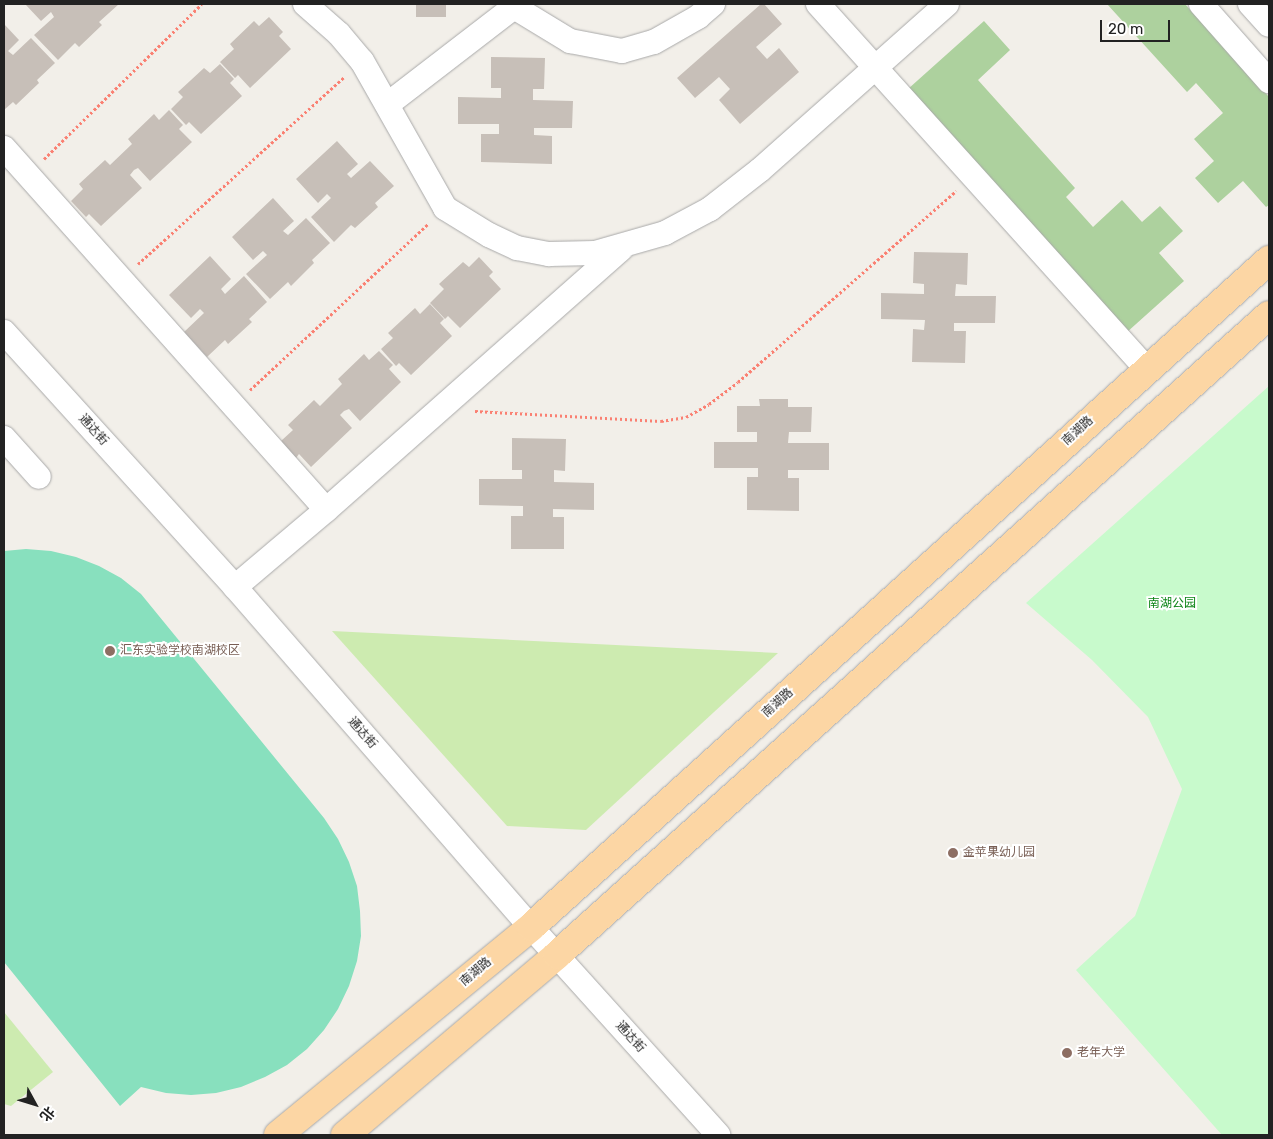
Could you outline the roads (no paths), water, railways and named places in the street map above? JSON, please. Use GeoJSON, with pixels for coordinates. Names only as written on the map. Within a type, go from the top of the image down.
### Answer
{"type":"FeatureCollection","features":[{"type":"Feature","properties":{"kind":"main road","name":"南湖路"},"geometry":{"type":"LineString","coordinates":[[278,1135],[531,927],[1269,260]]}},
{"type":"Feature","properties":{"kind":"main road"},"geometry":{"type":"LineString","coordinates":[[345,1135],[556,956],[1269,315]]}},
{"type":"Feature","properties":{"kind":"street"},"geometry":{"type":"LineString","coordinates":[[306,4],[339,34],[362,61],[388,104],[411,152],[445,208],[489,235],[517,248],[549,254],[595,253],[666,233],[710,209],[760,170],[946,4]]}},
{"type":"Feature","properties":{"kind":"street"},"geometry":{"type":"LineString","coordinates":[[388,104],[513,6],[570,41],[622,51],[654,42],[698,16],[714,4]]}},
{"type":"Feature","properties":{"kind":"street"},"geometry":{"type":"LineString","coordinates":[[818,4],[876,66],[1147,369]]}},
{"type":"Feature","properties":{"kind":"street"},"geometry":{"type":"LineString","coordinates":[[1201,4],[1269,81]]}},
{"type":"Feature","properties":{"kind":"street"},"geometry":{"type":"LineString","coordinates":[[1250,4],[1269,25]]}},
{"type":"Feature","properties":{"kind":"street"},"geometry":{"type":"LineString","coordinates":[[4,148],[326,510]]}},
{"type":"Feature","properties":{"kind":"street"},"geometry":{"type":"LineString","coordinates":[[235,587],[326,510],[626,244]]}},
{"type":"Feature","properties":{"kind":"street"},"geometry":{"type":"LineString","coordinates":[[549,254],[564,265],[570,275],[570,294]]}},
{"type":"Feature","properties":{"kind":"street","name":"通达街"},"geometry":{"type":"LineString","coordinates":[[4,332],[235,587],[556,956],[718,1135]]}},
{"type":"Feature","properties":{"kind":"street"},"geometry":{"type":"LineString","coordinates":[[4,438],[40,477]]}},
{"type":"Feature","properties":{"kind":"place","name":"汇东实验学校南湖校区"},"geometry":{"type":"Point","coordinates":[110,651]}},
{"type":"Feature","properties":{"kind":"place","name":"金苹果幼儿园"},"geometry":{"type":"Point","coordinates":[953,853]}},
{"type":"Feature","properties":{"kind":"place","name":"老年大学"},"geometry":{"type":"Point","coordinates":[1067,1053]}},
{"type":"Feature","properties":{"kind":"park label","name":"南湖公园"},"geometry":{"type":"Point","coordinates":[1172,604]}}]}
